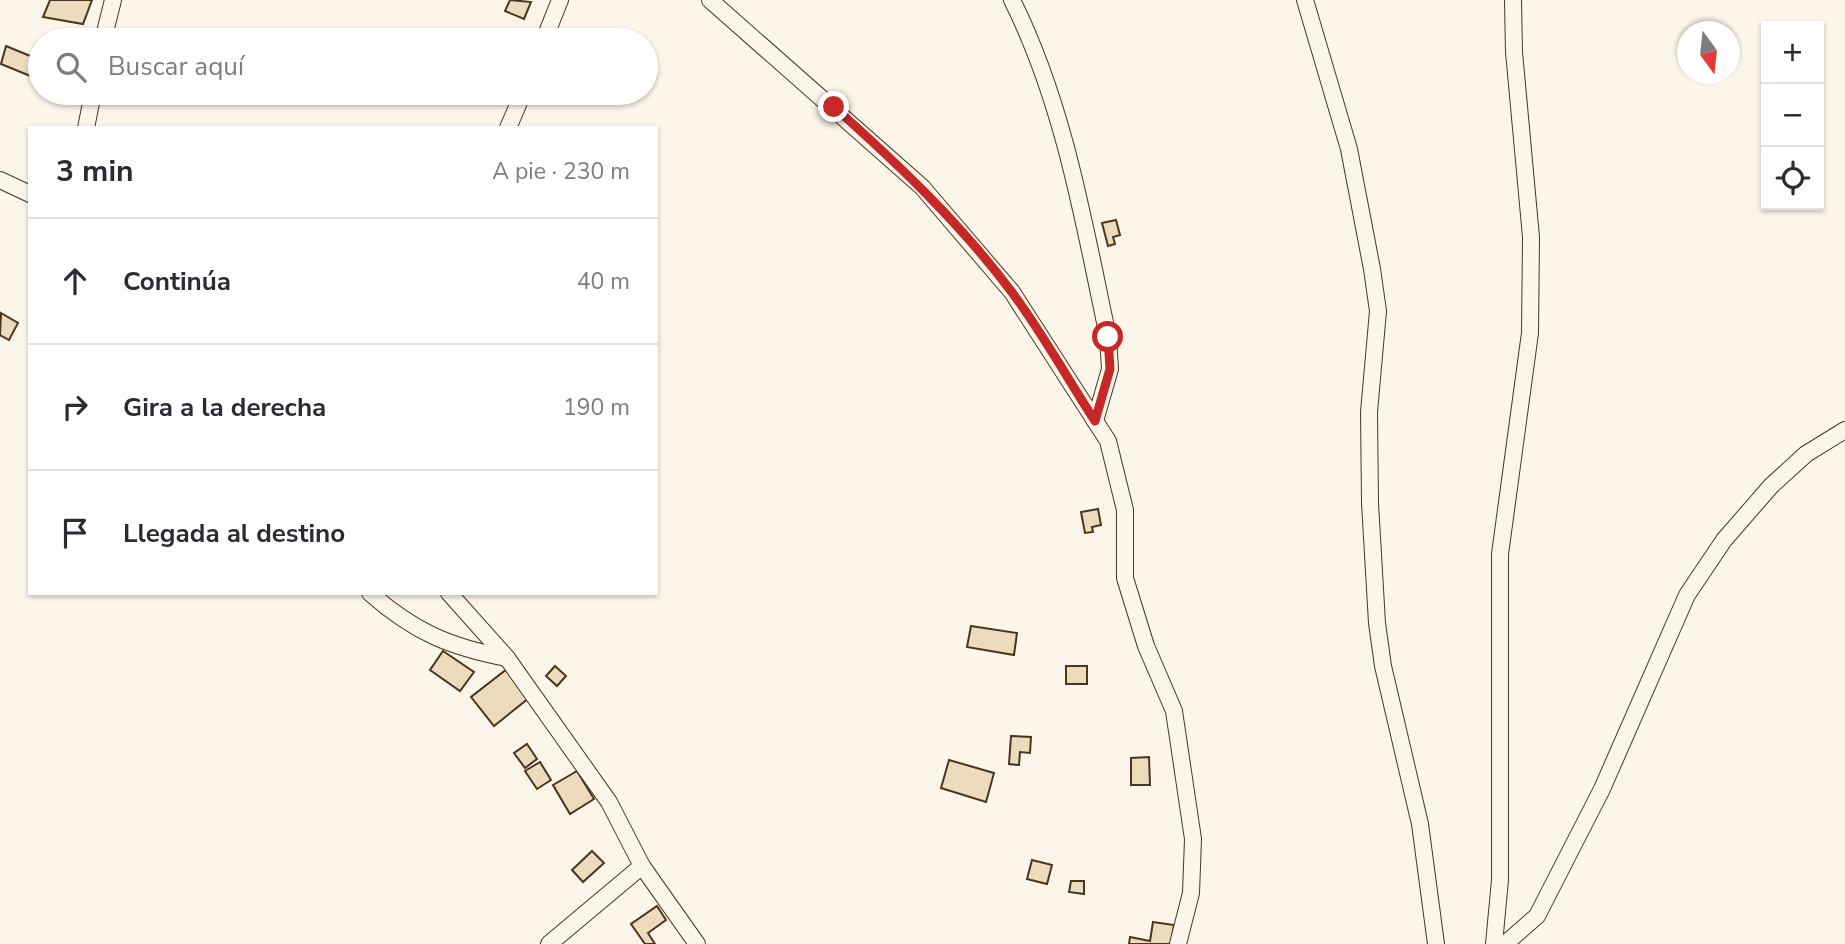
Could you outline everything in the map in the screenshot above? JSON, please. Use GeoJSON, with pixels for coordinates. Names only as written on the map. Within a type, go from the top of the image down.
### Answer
{"type":"FeatureCollection","features":[{"type":"Feature","properties":{"kind":"street"},"geometry":{"type":"LineString","coordinates":[[106,28],[113,0]]}},
{"type":"Feature","properties":{"kind":"street"},"geometry":{"type":"LineString","coordinates":[[549,28],[560,0]]}},
{"type":"Feature","properties":{"kind":"street"},"geometry":{"type":"LineString","coordinates":[[710,0],[922,187],[1012,292],[1108,441],[1125,510],[1125,578],[1146,646],[1174,711],[1193,839],[1191,893],[1178,944]]}},
{"type":"Feature","properties":{"kind":"street"},"geometry":{"type":"LineString","coordinates":[[1012,0],[1035,50],[1051,98],[1108,337],[1110,369],[1095,421]]}},
{"type":"Feature","properties":{"kind":"street"},"geometry":{"type":"LineString","coordinates":[[1305,0],[1349,149],[1378,311],[1369,412],[1370,503],[1377,623],[1383,666],[1420,824],[1436,944]]}},
{"type":"Feature","properties":{"kind":"street"},"geometry":{"type":"LineString","coordinates":[[1494,944],[1500,880],[1500,554],[1530,319],[1531,237],[1514,52],[1513,0]]}},
{"type":"Feature","properties":{"kind":"street"},"geometry":{"type":"LineString","coordinates":[[86,126],[91,105]]}},
{"type":"Feature","properties":{"kind":"street"},"geometry":{"type":"LineString","coordinates":[[509,126],[518,105]]}},
{"type":"Feature","properties":{"kind":"street"},"geometry":{"type":"LineString","coordinates":[[0,180],[28,193]]}},
{"type":"Feature","properties":{"kind":"street"},"geometry":{"type":"LineString","coordinates":[[1505,944],[1537,916],[1602,789],[1687,595],[1724,540],[1771,486],[1806,454],[1845,430]]}},
{"type":"Feature","properties":{"kind":"street"},"geometry":{"type":"LineString","coordinates":[[372,595],[395,615],[430,636],[462,649],[507,658]]}},
{"type":"Feature","properties":{"kind":"street"},"geometry":{"type":"LineString","coordinates":[[451,595],[507,658],[609,802],[642,866],[698,944]]}},
{"type":"Feature","properties":{"kind":"street"},"geometry":{"type":"LineString","coordinates":[[549,944],[642,866]]}},
{"type":"Feature","properties":{"kind":"building"},"geometry":{"type":"Polygon","coordinates":[[[50,0],[92,0],[83,24],[43,17],[50,0]]]}},
{"type":"Feature","properties":{"kind":"building"},"geometry":{"type":"Polygon","coordinates":[[[510,0],[531,2],[524,19],[505,11],[510,0]]]}},
{"type":"Feature","properties":{"kind":"building"},"geometry":{"type":"Polygon","coordinates":[[[6,46],[28,55],[28,75],[1,64],[6,46]]]}},
{"type":"Feature","properties":{"kind":"building"},"geometry":{"type":"Polygon","coordinates":[[[1116,220],[1120,235],[1113,237],[1115,244],[1108,246],[1102,223],[1116,220]]]}},
{"type":"Feature","properties":{"kind":"building"},"geometry":{"type":"Polygon","coordinates":[[[1,313],[18,323],[9,340],[0,335],[1,313]]]}},
{"type":"Feature","properties":{"kind":"building"},"geometry":{"type":"Polygon","coordinates":[[[1098,509],[1101,525],[1092,527],[1093,532],[1085,533],[1081,512],[1098,509]]]}},
{"type":"Feature","properties":{"kind":"building"},"geometry":{"type":"Polygon","coordinates":[[[971,626],[1017,633],[1014,655],[967,647],[971,626]]]}},
{"type":"Feature","properties":{"kind":"building"},"geometry":{"type":"Polygon","coordinates":[[[443,651],[474,672],[460,691],[430,670],[443,651]]]}},
{"type":"Feature","properties":{"kind":"building"},"geometry":{"type":"Polygon","coordinates":[[[555,666],[566,676],[557,686],[546,676],[555,666]]]}},
{"type":"Feature","properties":{"kind":"building"},"geometry":{"type":"Polygon","coordinates":[[[1066,666],[1087,666],[1087,684],[1066,684],[1066,666]]]}},
{"type":"Feature","properties":{"kind":"building"},"geometry":{"type":"Polygon","coordinates":[[[507,669],[529,698],[494,726],[471,697],[507,669]]]}},
{"type":"Feature","properties":{"kind":"building"},"geometry":{"type":"Polygon","coordinates":[[[1011,736],[1031,737],[1030,753],[1020,752],[1019,765],[1009,764],[1011,736]]]}},
{"type":"Feature","properties":{"kind":"building"},"geometry":{"type":"Polygon","coordinates":[[[527,744],[537,759],[525,768],[514,753],[527,744]]]}},
{"type":"Feature","properties":{"kind":"building"},"geometry":{"type":"Polygon","coordinates":[[[1149,757],[1150,785],[1131,785],[1131,758],[1149,757]]]}},
{"type":"Feature","properties":{"kind":"building"},"geometry":{"type":"Polygon","coordinates":[[[949,760],[994,773],[986,802],[941,788],[949,760]]]}},
{"type":"Feature","properties":{"kind":"building"},"geometry":{"type":"Polygon","coordinates":[[[540,762],[551,780],[537,789],[525,771],[540,762]]]}},
{"type":"Feature","properties":{"kind":"building"},"geometry":{"type":"Polygon","coordinates":[[[577,771],[594,799],[570,814],[553,785],[577,771]]]}},
{"type":"Feature","properties":{"kind":"building"},"geometry":{"type":"Polygon","coordinates":[[[592,851],[604,863],[583,882],[572,870],[592,851]]]}},
{"type":"Feature","properties":{"kind":"building"},"geometry":{"type":"Polygon","coordinates":[[[1032,860],[1052,865],[1047,884],[1027,879],[1032,860]]]}},
{"type":"Feature","properties":{"kind":"building"},"geometry":{"type":"Polygon","coordinates":[[[1071,881],[1084,881],[1084,894],[1069,892],[1071,881]]]}},
{"type":"Feature","properties":{"kind":"building"},"geometry":{"type":"Polygon","coordinates":[[[657,906],[666,920],[648,933],[655,944],[645,944],[631,924],[657,906]]]}},
{"type":"Feature","properties":{"kind":"building"},"geometry":{"type":"Polygon","coordinates":[[[1153,922],[1174,925],[1171,944],[1129,944],[1130,937],[1150,941],[1153,922]]]}},
{"type":"Feature","properties":{"kind":"route"},"geometry":{"type":"LineString","coordinates":[[834,107],[922,187],[1012,292],[1095,421],[1110,369],[1108,337]]}}]}
